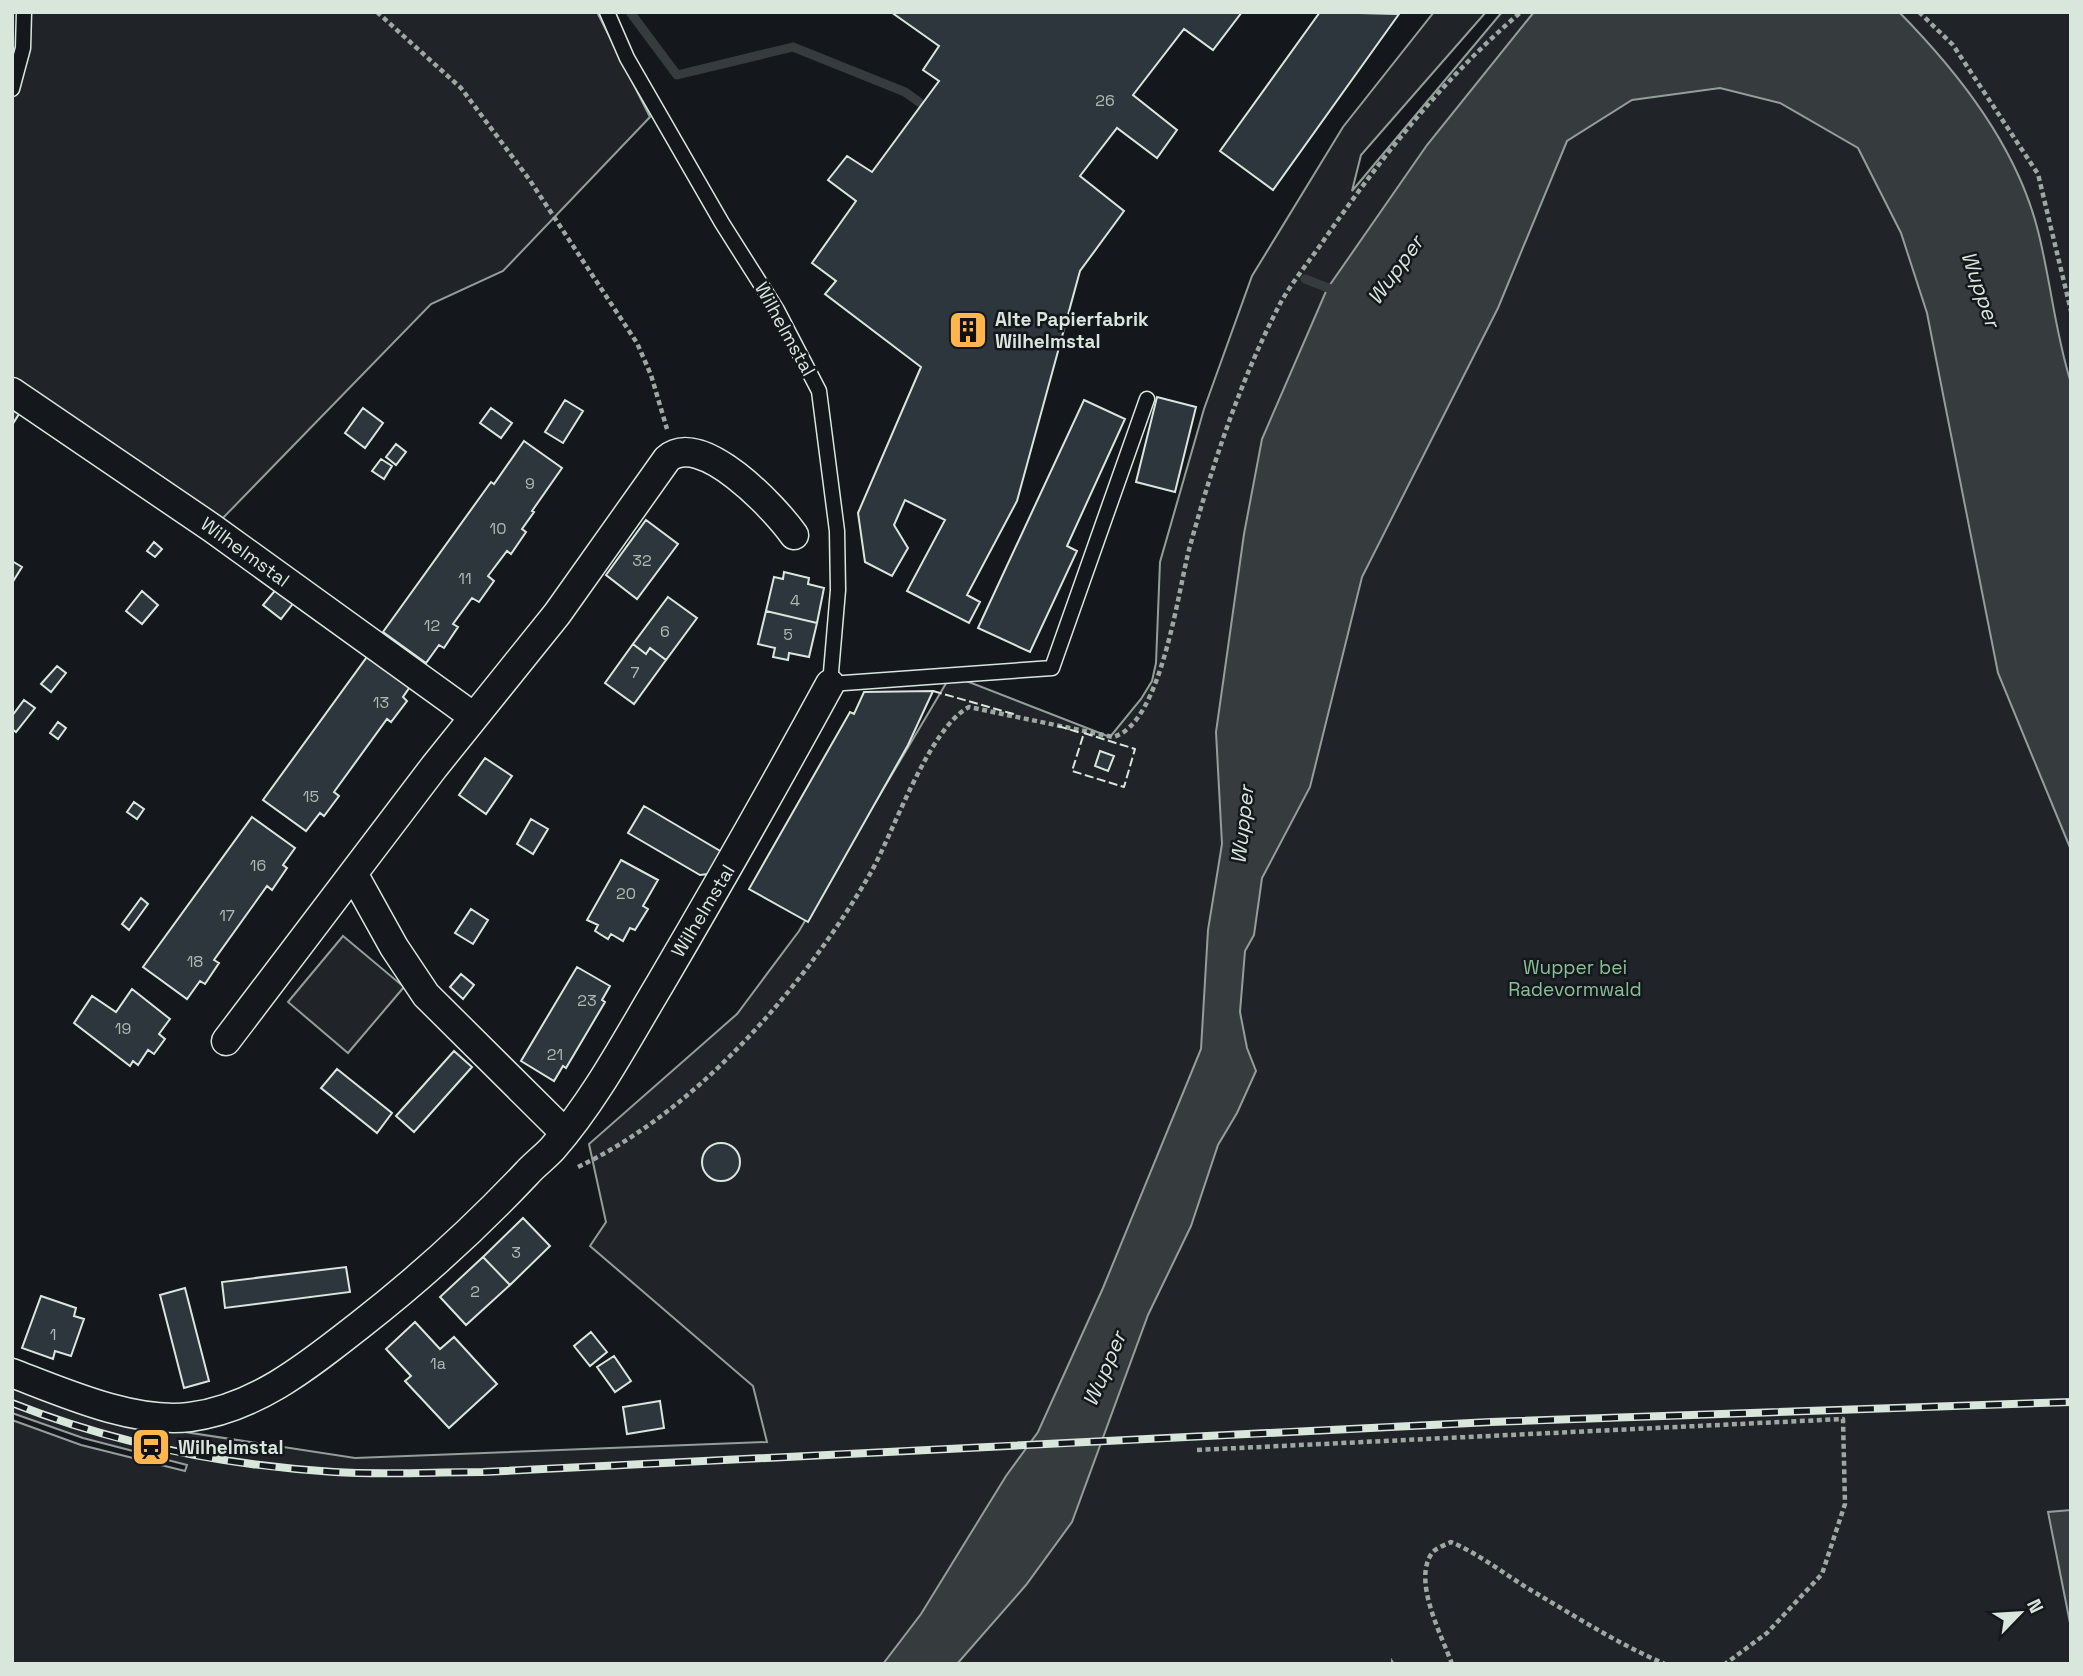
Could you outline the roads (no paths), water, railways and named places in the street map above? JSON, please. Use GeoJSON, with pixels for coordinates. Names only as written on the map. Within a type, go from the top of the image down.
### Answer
{"type":"FeatureCollection","features":[{"type":"Feature","properties":{"kind":"street","name":"Wilhelmstal"},"geometry":{"type":"LineString","coordinates":[[12,392],[212,528],[474,717]]}},
{"type":"Feature","properties":{"kind":"street"},"geometry":{"type":"LineString","coordinates":[[226,1041],[355,876],[474,717],[558,614],[667,459],[676,452],[694,452],[736,475],[771,505],[794,535]]}},
{"type":"Feature","properties":{"kind":"street","name":"Wilhelmstal"},"geometry":{"type":"LineString","coordinates":[[12,1373],[94,1402],[159,1417],[206,1414],[249,1399],[301,1371],[393,1298],[515,1188],[565,1133],[629,1036],[731,864],[830,684]]}},
{"type":"Feature","properties":{"kind":"street"},"geometry":{"type":"LineString","coordinates":[[355,876],[394,947],[426,995],[565,1133]]}},
{"type":"Feature","properties":{"kind":"lane"},"geometry":{"type":"LineString","coordinates":[[12,89],[23,48],[24,12]]}},
{"type":"Feature","properties":{"kind":"lane","name":"Wilhelmstal"},"geometry":{"type":"LineString","coordinates":[[607,12],[627,58],[722,223],[778,310],[819,391],[837,531],[838,590],[830,684]]}},
{"type":"Feature","properties":{"kind":"lane"},"geometry":{"type":"LineString","coordinates":[[830,684],[1052,668],[1147,399]]}},
{"type":"Feature","properties":{"kind":"water","name":"Wupper"},"geometry":{"type":"Polygon","coordinates":[[[1534,12],[1899,12],[1964,86],[2001,141],[2016,170],[2038,231],[2071,383],[2071,850],[1998,673],[1927,313],[1901,233],[1858,148],[1780,103],[1720,88],[1632,100],[1567,141],[1498,308],[1362,577],[1310,787],[1262,878],[1254,935],[1245,951],[1240,1012],[1247,1048],[1256,1071],[1237,1113],[1218,1145],[1191,1226],[1148,1315],[1072,1522],[1026,1585],[957,1664],[883,1664],[921,1614],[1006,1476],[1038,1432],[1103,1288],[1201,1049],[1208,930],[1222,844],[1216,732],[1244,534],[1262,439],[1327,289],[1427,145],[1534,12]]]}},
{"type":"Feature","properties":{"kind":"water"},"geometry":{"type":"Polygon","coordinates":[[[2071,1510],[2071,1628],[2048,1512],[2071,1510]]]}},
{"type":"Feature","properties":{"kind":"waterway"},"geometry":{"type":"LineString","coordinates":[[630,12],[677,75],[793,47],[905,92],[919,102]]}},
{"type":"Feature","properties":{"kind":"waterway"},"geometry":{"type":"LineString","coordinates":[[1305,279],[1336,291]]}},
{"type":"Feature","properties":{"kind":"railway"},"geometry":{"type":"LineString","coordinates":[[12,1403],[90,1430],[210,1458],[292,1469],[390,1473],[483,1472],[1491,1422],[2071,1402]]}},
{"type":"Feature","properties":{"kind":"place","name":"Alte Papierfabrik Wilhelmstal"},"geometry":{"type":"Point","coordinates":[968,330]}},
{"type":"Feature","properties":{"kind":"place","name":"Wilhelmstal"},"geometry":{"type":"Point","coordinates":[151,1447]}},
{"type":"Feature","properties":{"kind":"park label","name":"Wupper bei Radevormwald"},"geometry":{"type":"Point","coordinates":[1575,978]}}]}
